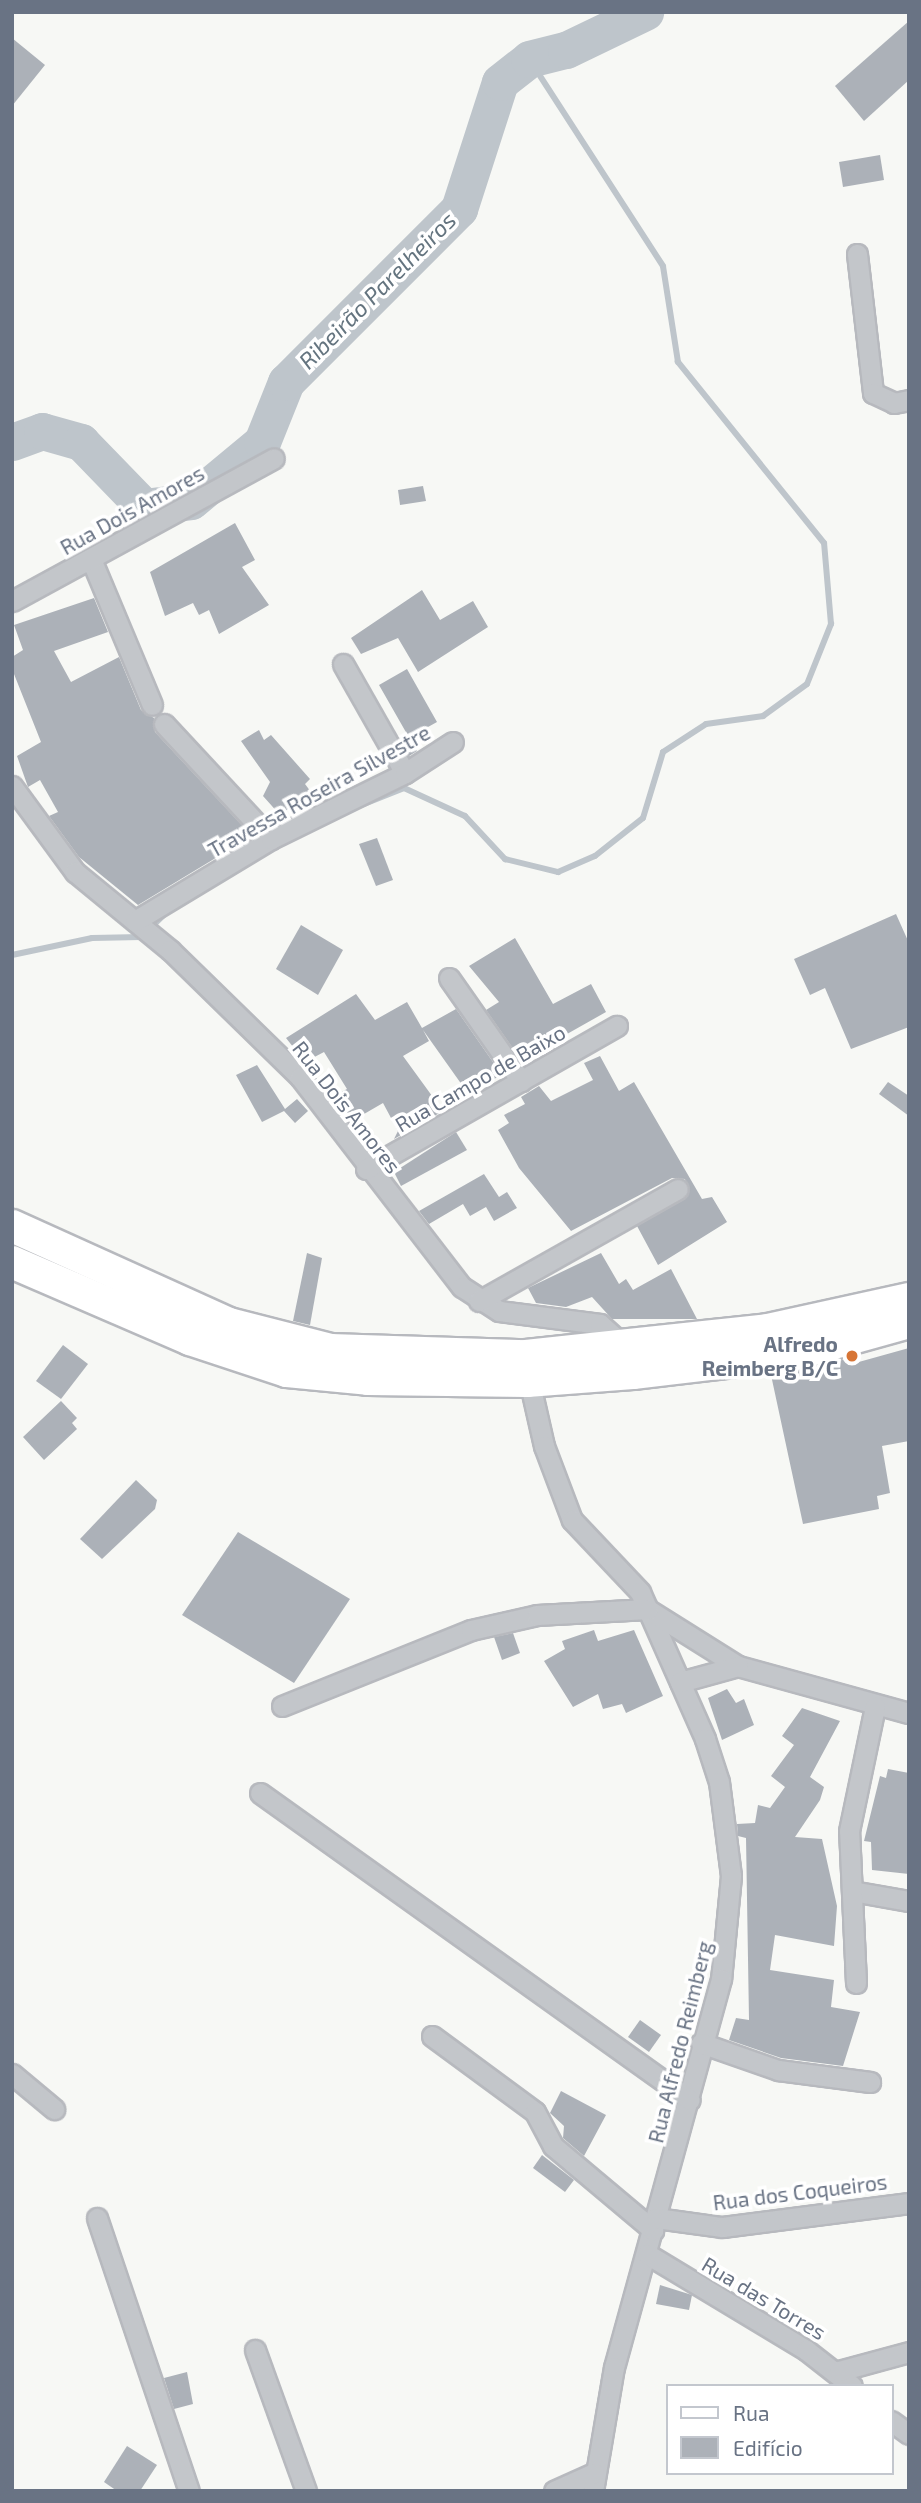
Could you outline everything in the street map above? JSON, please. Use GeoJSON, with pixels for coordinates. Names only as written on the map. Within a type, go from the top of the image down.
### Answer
{"type":"FeatureCollection","features":[{"type":"Feature","properties":{"kind":"main road"},"geometry":{"type":"LineString","coordinates":[[12,1226],[168,1299],[301,1346],[527,1368]]}},
{"type":"Feature","properties":{"kind":"main road"},"geometry":{"type":"LineString","coordinates":[[12,1262],[190,1339],[287,1371],[368,1379],[630,1359],[794,1354],[909,1322]]}},
{"type":"Feature","properties":{"kind":"main road"},"geometry":{"type":"LineString","coordinates":[[630,1359],[848,1317],[909,1299]]}},
{"type":"Feature","properties":{"kind":"street"},"geometry":{"type":"LineString","coordinates":[[857,254],[873,393],[894,403],[909,400]]}},
{"type":"Feature","properties":{"kind":"street","name":"Rua Dois Amores"},"geometry":{"type":"LineString","coordinates":[[12,601],[274,458]]}},
{"type":"Feature","properties":{"kind":"street"},"geometry":{"type":"LineString","coordinates":[[91,559],[152,705]]}},
{"type":"Feature","properties":{"kind":"street"},"geometry":{"type":"LineString","coordinates":[[343,664],[405,773]]}},
{"type":"Feature","properties":{"kind":"street"},"geometry":{"type":"LineString","coordinates":[[164,724],[271,839]]}},
{"type":"Feature","properties":{"kind":"street","name":"Travessa Roseira Silvestre"},"geometry":{"type":"LineString","coordinates":[[135,921],[271,839],[405,773],[453,742]]}},
{"type":"Feature","properties":{"kind":"street","name":"Rua Dois Amores"},"geometry":{"type":"LineString","coordinates":[[12,786],[75,872],[135,921],[300,1077],[366,1169],[479,1301],[510,1313],[600,1324],[630,1359]]}},
{"type":"Feature","properties":{"kind":"street"},"geometry":{"type":"LineString","coordinates":[[449,978],[521,1081]]}},
{"type":"Feature","properties":{"kind":"street","name":"Rua Campo de Baixo"},"geometry":{"type":"LineString","coordinates":[[366,1169],[617,1026]]}},
{"type":"Feature","properties":{"kind":"street"},"geometry":{"type":"LineString","coordinates":[[479,1301],[678,1189]]}},
{"type":"Feature","properties":{"kind":"street","name":"Rua Alfredo Reimberg"},"geometry":{"type":"LineString","coordinates":[[527,1368],[572,1520],[635,1586],[680,1682],[719,1782],[732,1876],[726,1956],[701,2043],[690,2100],[614,2367],[594,2482]]}},
{"type":"Feature","properties":{"kind":"street"},"geometry":{"type":"LineString","coordinates":[[282,1706],[471,1630],[537,1615],[648,1609],[738,1666],[874,1707],[909,1713]]}},
{"type":"Feature","properties":{"kind":"street"},"geometry":{"type":"LineString","coordinates":[[680,1682],[738,1666]]}},
{"type":"Feature","properties":{"kind":"street"},"geometry":{"type":"LineString","coordinates":[[856,1983],[849,1831],[874,1707]]}},
{"type":"Feature","properties":{"kind":"street"},"geometry":{"type":"LineString","coordinates":[[260,1793],[690,2100]]}},
{"type":"Feature","properties":{"kind":"street"},"geometry":{"type":"LineString","coordinates":[[852,1891],[909,1901]]}},
{"type":"Feature","properties":{"kind":"street"},"geometry":{"type":"LineString","coordinates":[[432,2036],[535,2112],[553,2146],[654,2224]]}},
{"type":"Feature","properties":{"kind":"street"},"geometry":{"type":"LineString","coordinates":[[701,2043],[778,2070],[870,2082]]}},
{"type":"Feature","properties":{"kind":"street"},"geometry":{"type":"LineString","coordinates":[[12,2074],[54,2109]]}},
{"type":"Feature","properties":{"kind":"street","name":"Rua dos Coqueiros"},"geometry":{"type":"LineString","coordinates":[[654,2224],[722,2227],[909,2203]]}},
{"type":"Feature","properties":{"kind":"street"},"geometry":{"type":"LineString","coordinates":[[97,2218],[189,2491]]}},
{"type":"Feature","properties":{"kind":"street","name":"Rua das Torres"},"geometry":{"type":"LineString","coordinates":[[647,2254],[846,2378]]}},
{"type":"Feature","properties":{"kind":"street"},"geometry":{"type":"LineString","coordinates":[[255,2350],[306,2491]]}},
{"type":"Feature","properties":{"kind":"street"},"geometry":{"type":"LineString","coordinates":[[846,2378],[909,2353]]}},
{"type":"Feature","properties":{"kind":"street"},"geometry":{"type":"LineString","coordinates":[[893,2422],[909,2434]]}},
{"type":"Feature","properties":{"kind":"street"},"geometry":{"type":"LineString","coordinates":[[554,2491],[594,2482]]}},
{"type":"Feature","properties":{"kind":"building"},"geometry":{"type":"Polygon","coordinates":[[[909,21],[909,80],[864,121],[835,86],[909,21]]]}},
{"type":"Feature","properties":{"kind":"building"},"geometry":{"type":"Polygon","coordinates":[[[12,38],[45,65],[12,106],[12,38]]]}},
{"type":"Feature","properties":{"kind":"building"},"geometry":{"type":"Polygon","coordinates":[[[880,155],[884,180],[843,187],[839,162],[880,155]]]}},
{"type":"Feature","properties":{"kind":"building"},"geometry":{"type":"Polygon","coordinates":[[[423,486],[426,501],[400,505],[398,490],[423,486]]]}},
{"type":"Feature","properties":{"kind":"building"},"geometry":{"type":"Polygon","coordinates":[[[235,523],[255,560],[242,567],[269,605],[219,634],[209,610],[199,615],[193,603],[165,616],[150,572],[235,523]]]}},
{"type":"Feature","properties":{"kind":"building"},"geometry":{"type":"Polygon","coordinates":[[[422,590],[440,620],[473,601],[488,627],[418,672],[398,638],[361,654],[351,638],[422,590]]]}},
{"type":"Feature","properties":{"kind":"building"},"geometry":{"type":"Polygon","coordinates":[[[94,598],[108,632],[54,651],[71,682],[119,657],[141,710],[154,718],[155,732],[252,836],[138,905],[79,857],[49,816],[58,812],[40,780],[28,787],[17,756],[41,742],[12,669],[12,657],[23,650],[14,625],[94,598]]]}},
{"type":"Feature","properties":{"kind":"building"},"geometry":{"type":"Polygon","coordinates":[[[407,669],[437,722],[410,737],[417,751],[409,756],[399,738],[407,734],[379,685],[407,669]]]}},
{"type":"Feature","properties":{"kind":"building"},"geometry":{"type":"Polygon","coordinates":[[[259,730],[264,740],[271,735],[310,779],[305,784],[311,792],[280,815],[263,796],[270,782],[241,741],[259,730]]]}},
{"type":"Feature","properties":{"kind":"building"},"geometry":{"type":"Polygon","coordinates":[[[377,838],[393,880],[376,886],[359,844],[377,838]]]}},
{"type":"Feature","properties":{"kind":"building"},"geometry":{"type":"Polygon","coordinates":[[[896,914],[909,943],[909,1027],[851,1049],[825,988],[810,995],[794,959],[896,914]]]}},
{"type":"Feature","properties":{"kind":"building"},"geometry":{"type":"Polygon","coordinates":[[[301,925],[343,950],[318,995],[276,969],[301,925]]]}},
{"type":"Feature","properties":{"kind":"building"},"geometry":{"type":"Polygon","coordinates":[[[515,938],[553,1004],[591,984],[606,1012],[521,1060],[486,1010],[499,1002],[469,966],[515,938]]]}},
{"type":"Feature","properties":{"kind":"building"},"geometry":{"type":"Polygon","coordinates":[[[356,994],[375,1020],[407,1002],[422,1028],[456,1009],[502,1075],[467,1092],[423,1030],[429,1041],[403,1056],[443,1111],[394,1139],[398,1131],[383,1103],[352,1121],[334,1096],[347,1089],[324,1052],[305,1062],[286,1038],[356,994]]]}},
{"type":"Feature","properties":{"kind":"building"},"geometry":{"type":"Polygon","coordinates":[[[600,1056],[619,1091],[634,1082],[702,1199],[712,1197],[727,1222],[658,1265],[637,1226],[688,1196],[685,1179],[672,1178],[571,1231],[519,1168],[498,1130],[509,1123],[504,1115],[525,1104],[521,1097],[539,1086],[551,1101],[593,1080],[584,1063],[600,1056]]]}},
{"type":"Feature","properties":{"kind":"building"},"geometry":{"type":"Polygon","coordinates":[[[257,1065],[285,1109],[297,1099],[308,1111],[295,1123],[284,1111],[262,1122],[236,1075],[257,1065]]]}},
{"type":"Feature","properties":{"kind":"building"},"geometry":{"type":"Polygon","coordinates":[[[888,1082],[909,1096],[909,1116],[879,1094],[888,1082]]]}},
{"type":"Feature","properties":{"kind":"building"},"geometry":{"type":"Polygon","coordinates":[[[456,1132],[467,1150],[401,1186],[394,1172],[456,1132]]]}},
{"type":"Feature","properties":{"kind":"building"},"geometry":{"type":"Polygon","coordinates":[[[484,1174],[499,1197],[507,1192],[517,1208],[494,1221],[486,1207],[470,1216],[463,1204],[429,1224],[419,1211],[484,1174]]]}},
{"type":"Feature","properties":{"kind":"building"},"geometry":{"type":"Polygon","coordinates":[[[307,1253],[322,1258],[310,1325],[293,1321],[307,1253]]]}},
{"type":"Feature","properties":{"kind":"building"},"geometry":{"type":"Polygon","coordinates":[[[601,1253],[619,1284],[626,1279],[633,1290],[671,1269],[697,1319],[612,1319],[592,1297],[566,1307],[536,1303],[528,1288],[601,1253]]]}},
{"type":"Feature","properties":{"kind":"building"},"geometry":{"type":"Polygon","coordinates":[[[63,1345],[88,1364],[61,1399],[36,1381],[63,1345]]]}},
{"type":"Feature","properties":{"kind":"building"},"geometry":{"type":"Polygon","coordinates":[[[909,1348],[909,1441],[882,1446],[890,1493],[877,1496],[879,1509],[803,1524],[771,1375],[847,1359],[848,1365],[909,1348]]]}},
{"type":"Feature","properties":{"kind":"building"},"geometry":{"type":"Polygon","coordinates":[[[61,1401],[77,1418],[72,1423],[77,1429],[44,1460],[23,1437],[61,1401]]]}},
{"type":"Feature","properties":{"kind":"building"},"geometry":{"type":"Polygon","coordinates":[[[136,1480],[157,1500],[155,1509],[102,1559],[80,1539],[136,1480]]]}},
{"type":"Feature","properties":{"kind":"building"},"geometry":{"type":"Polygon","coordinates":[[[238,1532],[350,1599],[294,1683],[182,1615],[238,1532]]]}},
{"type":"Feature","properties":{"kind":"building"},"geometry":{"type":"Polygon","coordinates":[[[594,1630],[598,1641],[634,1630],[663,1696],[626,1713],[622,1704],[603,1709],[598,1694],[573,1707],[544,1661],[565,1649],[562,1641],[594,1630]]]}},
{"type":"Feature","properties":{"kind":"building"},"geometry":{"type":"Polygon","coordinates":[[[513,1633],[520,1653],[502,1660],[494,1637],[513,1633]]]}},
{"type":"Feature","properties":{"kind":"building"},"geometry":{"type":"Polygon","coordinates":[[[727,1689],[736,1703],[744,1699],[754,1725],[722,1740],[708,1698],[727,1689]]]}},
{"type":"Feature","properties":{"kind":"building"},"geometry":{"type":"Polygon","coordinates":[[[802,1708],[840,1721],[810,1777],[824,1787],[820,1800],[795,1837],[822,1839],[837,1906],[834,1946],[775,1935],[770,1970],[834,1980],[831,2007],[860,2012],[843,2066],[781,2058],[729,2040],[736,2018],[749,2020],[746,1838],[738,1836],[737,1824],[755,1823],[758,1805],[770,1808],[785,1787],[771,1776],[794,1745],[782,1736],[802,1708]]]}},
{"type":"Feature","properties":{"kind":"building"},"geometry":{"type":"Polygon","coordinates":[[[888,1769],[909,1773],[909,1874],[872,1870],[871,1842],[864,1841],[880,1776],[886,1778],[888,1769]]]}},
{"type":"Feature","properties":{"kind":"building"},"geometry":{"type":"Polygon","coordinates":[[[640,2020],[661,2035],[649,2052],[628,2037],[640,2020]]]}},
{"type":"Feature","properties":{"kind":"building"},"geometry":{"type":"Polygon","coordinates":[[[561,2091],[606,2115],[584,2156],[563,2138],[564,2126],[550,2113],[561,2091]]]}},
{"type":"Feature","properties":{"kind":"building"},"geometry":{"type":"Polygon","coordinates":[[[542,2155],[574,2180],[565,2192],[533,2168],[542,2155]]]}},
{"type":"Feature","properties":{"kind":"building"},"geometry":{"type":"Polygon","coordinates":[[[660,2285],[692,2295],[689,2310],[656,2304],[660,2285]]]}},
{"type":"Feature","properties":{"kind":"building"},"geometry":{"type":"Polygon","coordinates":[[[187,2372],[193,2404],[174,2409],[164,2378],[187,2372]]]}},
{"type":"Feature","properties":{"kind":"building"},"geometry":{"type":"Polygon","coordinates":[[[127,2446],[157,2465],[140,2491],[117,2491],[104,2482],[127,2446]]]}},
{"type":"Feature","properties":{"kind":"waterway","name":"Ribeirão Parelheiros"},"geometry":{"type":"LineString","coordinates":[[12,442],[42,431],[81,442],[144,507],[191,501],[262,442],[286,382],[459,209],[500,82],[529,59],[566,50],[645,12]]}},
{"type":"Feature","properties":{"kind":"waterway"},"geometry":{"type":"LineString","coordinates":[[359,806],[404,788],[465,816],[505,859],[558,872],[595,856],[643,818],[663,752],[706,724],[763,716],[807,684],[831,624],[824,543],[678,362],[663,266],[529,59]]}},
{"type":"Feature","properties":{"kind":"waterway"},"geometry":{"type":"LineString","coordinates":[[12,955],[92,938],[141,937],[169,910]]}},
{"type":"Feature","properties":{"kind":"place","name":"Alfredo Reimberg B/C"},"geometry":{"type":"Point","coordinates":[852,1356]}}]}
